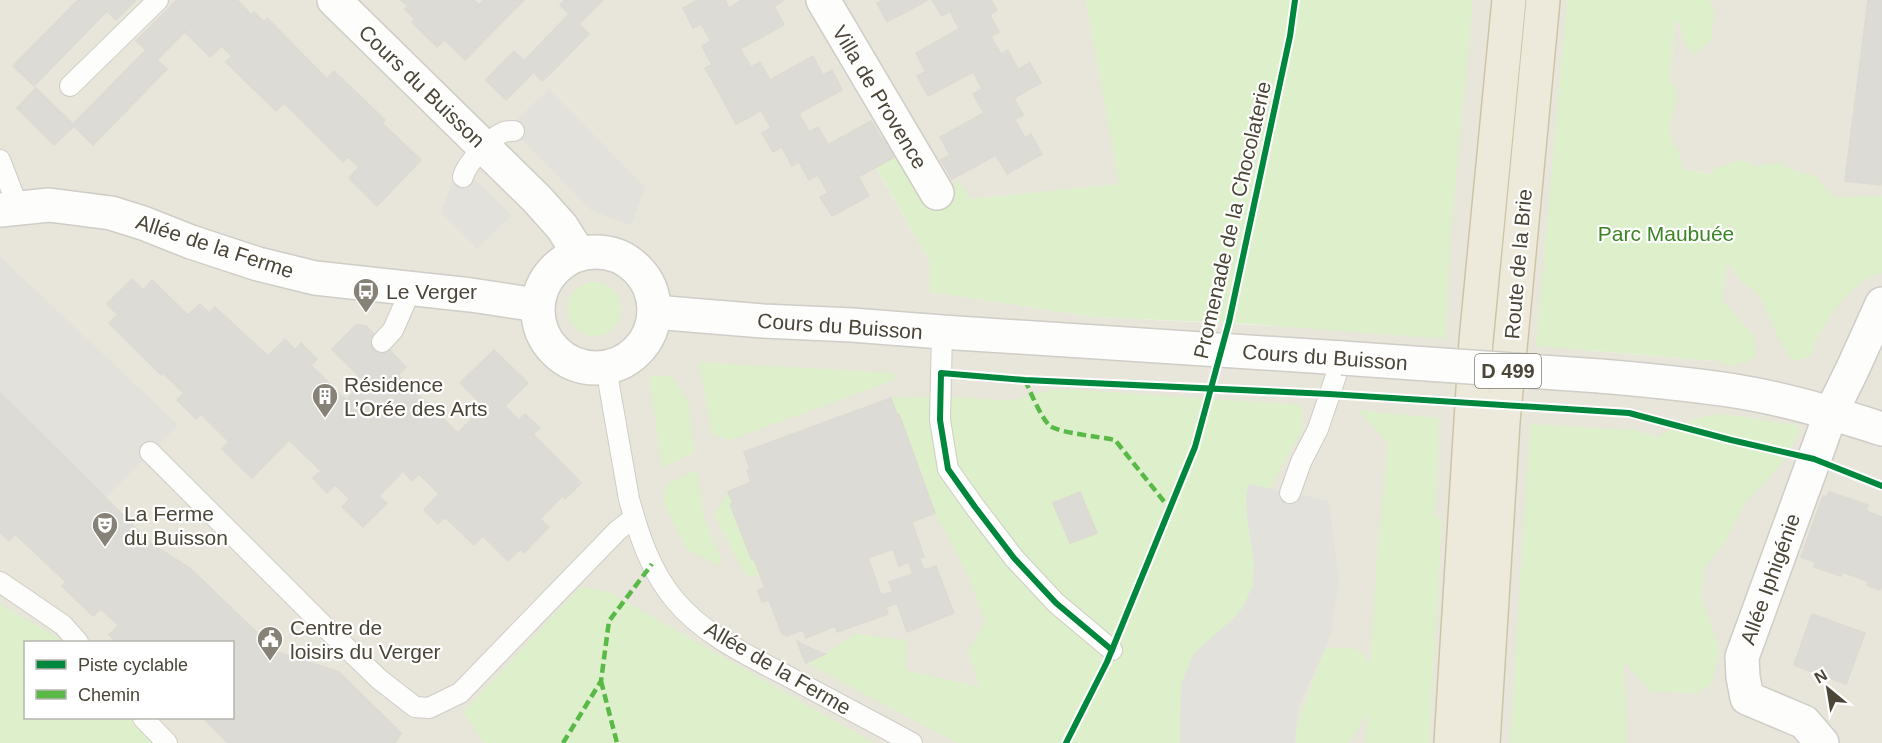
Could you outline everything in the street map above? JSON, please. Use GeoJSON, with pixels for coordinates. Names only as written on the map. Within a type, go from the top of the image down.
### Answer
{"type":"FeatureCollection","features":[{"type":"Feature","properties":{"kind":"highway","name":"Route de la Brie"},"geometry":{"type":"LineString","coordinates":[[1451,743],[1476,341],[1509,0]]}},
{"type":"Feature","properties":{"kind":"highway","name":"Route de la Brie"},"geometry":{"type":"LineString","coordinates":[[1483,743],[1503,422],[1543,0]]}},
{"type":"Feature","properties":{"kind":"street","name":"Cours du Buisson"},"geometry":{"type":"LineString","coordinates":[[334,0],[551,214],[579,254]]}},
{"type":"Feature","properties":{"kind":"street","name":"Villa de Provence"},"geometry":{"type":"LineString","coordinates":[[823,0],[937,194]]}},
{"type":"Feature","properties":{"kind":"street","name":"Allée de la Ferme"},"geometry":{"type":"LineString","coordinates":[[9,209],[49,205],[111,213],[258,264],[315,278],[537,304]]}},
{"type":"Feature","properties":{"kind":"street"},"geometry":{"type":"LineString","coordinates":[[597,252],[615,255],[632,264],[644,277],[652,294],[654,312],[645,342],[621,363],[606,368],[591,369],[575,366],[562,358],[550,348],[542,335],[538,320],[537,304],[542,287],[551,273],[564,261],[579,254],[597,252]]}},
{"type":"Feature","properties":{"kind":"street"},"geometry":{"type":"LineString","coordinates":[[1831,413],[1882,304]]}},
{"type":"Feature","properties":{"kind":"street","name":"Cours du Buisson"},"geometry":{"type":"LineString","coordinates":[[654,312],[1258,352],[1679,383],[1741,392],[1831,413],[1882,429]]}},
{"type":"Feature","properties":{"kind":"street","name":"Allée Iphigénie"},"geometry":{"type":"LineString","coordinates":[[1822,743],[1804,722],[1747,698],[1742,657],[1831,413]]}},
{"type":"Feature","properties":{"kind":"lane"},"geometry":{"type":"LineString","coordinates":[[70,86],[158,0]]}},
{"type":"Feature","properties":{"kind":"lane"},"geometry":{"type":"LineString","coordinates":[[463,177],[465,170],[497,136],[505,131],[514,131]]}},
{"type":"Feature","properties":{"kind":"lane"},"geometry":{"type":"LineString","coordinates":[[0,160],[9,209]]}},
{"type":"Feature","properties":{"kind":"lane"},"geometry":{"type":"LineString","coordinates":[[382,342],[393,330],[411,289]]}},
{"type":"Feature","properties":{"kind":"lane"},"geometry":{"type":"LineString","coordinates":[[942,332],[940,420],[948,469],[1014,558],[1056,603],[1112,650]]}},
{"type":"Feature","properties":{"kind":"lane"},"geometry":{"type":"LineString","coordinates":[[1290,493],[1301,462],[1318,429],[1342,358]]}},
{"type":"Feature","properties":{"kind":"lane","name":"Allée de la Ferme"},"geometry":{"type":"LineString","coordinates":[[606,368],[634,518],[642,542],[659,578],[674,599],[689,615],[716,636],[912,743]]}},
{"type":"Feature","properties":{"kind":"lane"},"geometry":{"type":"LineString","coordinates":[[150,452],[328,630],[379,679],[415,707],[429,708],[460,693],[618,530],[634,518]]}},
{"type":"Feature","properties":{"kind":"lane"},"geometry":{"type":"LineString","coordinates":[[0,582],[63,624],[77,641]]}},
{"type":"Feature","properties":{"kind":"lane"},"geometry":{"type":"LineString","coordinates":[[145,719],[167,743]]}},
{"type":"Feature","properties":{"kind":"shaded area"},"geometry":{"type":"Polygon","coordinates":[[[0,0],[1086,0],[1120,184],[970,199],[926,200],[876,168],[930,262],[930,292],[1095,317],[1274,326],[1350,0],[1623,0],[1591,351],[1713,361],[1738,178],[1662,166],[1677,0],[1882,0],[1882,743],[0,743],[0,0]]]}},
{"type":"Feature","properties":{"kind":"shaded area"},"geometry":{"type":"Polygon","coordinates":[[[549,89],[645,188],[631,225],[592,211],[510,127],[549,89]]]}},
{"type":"Feature","properties":{"kind":"shaded area"},"geometry":{"type":"Polygon","coordinates":[[[455,174],[475,180],[512,215],[477,249],[441,213],[455,174]]]}},
{"type":"Feature","properties":{"kind":"shaded area"},"geometry":{"type":"Polygon","coordinates":[[[0,257],[178,425],[105,498],[0,393],[0,257]]]}},
{"type":"Feature","properties":{"kind":"shaded area"},"geometry":{"type":"Polygon","coordinates":[[[1249,484],[1329,501],[1339,582],[1331,632],[1298,707],[1295,743],[1180,743],[1181,684],[1194,653],[1236,616],[1243,607],[1253,585],[1254,560],[1246,497],[1249,484]]]}},
{"type":"Feature","properties":{"kind":"green space"},"geometry":{"type":"Polygon","coordinates":[[[1086,0],[1473,0],[1450,243],[1446,339],[1250,324],[1095,317],[930,292],[930,262],[876,167],[900,154],[926,200],[959,181],[970,199],[1119,184],[1086,0]]]}},
{"type":"Feature","properties":{"kind":"green space","name":"Parc Maubuée"},"geometry":{"type":"Polygon","coordinates":[[[1567,0],[1709,0],[1715,9],[1711,41],[1693,54],[1684,43],[1680,24],[1675,21],[1670,79],[1676,93],[1676,105],[1670,129],[1672,140],[1681,159],[1681,169],[1711,174],[1715,168],[1743,160],[1754,166],[1780,163],[1798,172],[1816,176],[1825,189],[1835,197],[1882,196],[1882,272],[1857,286],[1837,307],[1821,331],[1810,357],[1792,361],[1759,295],[1743,283],[1727,263],[1722,300],[1754,336],[1756,356],[1745,362],[1730,365],[1714,359],[1714,361],[1536,346],[1567,0]]]}},
{"type":"Feature","properties":{"kind":"green space"},"geometry":{"type":"Polygon","coordinates":[[[594,282],[604,284],[613,290],[619,299],[621,309],[619,319],[613,328],[604,334],[594,336],[584,334],[575,328],[569,319],[567,309],[569,299],[575,290],[584,284],[594,282]]]}},
{"type":"Feature","properties":{"kind":"green space"},"geometry":{"type":"Polygon","coordinates":[[[699,362],[895,373],[894,380],[730,440],[712,434],[699,362]]]}},
{"type":"Feature","properties":{"kind":"green space"},"geometry":{"type":"Polygon","coordinates":[[[649,376],[672,376],[689,403],[694,453],[662,467],[649,376]]]}},
{"type":"Feature","properties":{"kind":"green space"},"geometry":{"type":"Polygon","coordinates":[[[1064,389],[1302,405],[1303,408],[1302,431],[1271,489],[1249,485],[1246,497],[1254,560],[1253,585],[1243,607],[1236,616],[1194,653],[1181,684],[1180,743],[957,743],[806,663],[825,654],[855,634],[907,640],[905,670],[980,687],[968,652],[985,621],[967,573],[935,513],[891,398],[941,396],[1003,400],[1064,389]]]}},
{"type":"Feature","properties":{"kind":"green space"},"geometry":{"type":"Polygon","coordinates":[[[1357,410],[1439,418],[1435,517],[1442,518],[1429,743],[1366,743],[1367,713],[1349,743],[1295,743],[1298,722],[1325,649],[1340,647],[1355,649],[1363,654],[1370,666],[1388,443],[1357,410]]]}},
{"type":"Feature","properties":{"kind":"green space"},"geometry":{"type":"Polygon","coordinates":[[[1723,414],[1796,425],[1800,432],[1782,462],[1747,500],[1725,542],[1704,568],[1702,599],[1720,650],[1712,683],[1697,693],[1651,692],[1624,662],[1627,743],[1510,743],[1530,424],[1634,430],[1658,437],[1689,421],[1723,414]]]}},
{"type":"Feature","properties":{"kind":"green space"},"geometry":{"type":"Polygon","coordinates":[[[697,470],[704,518],[721,564],[714,564],[687,549],[664,505],[666,484],[697,470]]]}},
{"type":"Feature","properties":{"kind":"green space"},"geometry":{"type":"Polygon","coordinates":[[[728,492],[733,503],[730,504],[760,576],[745,575],[715,517],[715,513],[728,492]]]}},
{"type":"Feature","properties":{"kind":"green space"},"geometry":{"type":"Polygon","coordinates":[[[580,587],[609,592],[874,743],[484,743],[463,712],[580,587]]]}},
{"type":"Feature","properties":{"kind":"green space"},"geometry":{"type":"Polygon","coordinates":[[[0,604],[63,641],[24,641],[24,719],[138,719],[160,743],[0,743],[0,604]]]}},
{"type":"Feature","properties":{"kind":"building"},"geometry":{"type":"Polygon","coordinates":[[[78,0],[136,0],[116,20],[107,11],[34,86],[13,66],[78,0]]]}},
{"type":"Feature","properties":{"kind":"building"},"geometry":{"type":"Polygon","coordinates":[[[177,0],[216,0],[157,60],[167,69],[93,145],[74,126],[54,145],[17,108],[36,88],[73,124],[146,50],[136,41],[177,0]]]}},
{"type":"Feature","properties":{"kind":"building"},"geometry":{"type":"Polygon","coordinates":[[[216,0],[237,0],[252,15],[254,12],[264,22],[267,18],[327,79],[334,71],[385,120],[382,123],[421,160],[377,206],[349,178],[359,167],[348,157],[343,162],[284,103],[276,111],[226,62],[232,56],[222,46],[210,57],[185,32],[216,0]]]}},
{"type":"Feature","properties":{"kind":"building"},"geometry":{"type":"Polygon","coordinates":[[[401,0],[474,0],[479,5],[437,47],[412,22],[415,19],[405,9],[408,6],[401,0]]]}},
{"type":"Feature","properties":{"kind":"building"},"geometry":{"type":"Polygon","coordinates":[[[484,0],[524,0],[465,60],[444,39],[484,0]]]}},
{"type":"Feature","properties":{"kind":"building"},"geometry":{"type":"Polygon","coordinates":[[[565,0],[603,0],[579,24],[589,34],[542,81],[534,72],[506,100],[486,80],[514,51],[524,61],[569,14],[560,5],[565,0]]]}},
{"type":"Feature","properties":{"kind":"building"},"geometry":{"type":"Polygon","coordinates":[[[698,0],[725,0],[729,8],[742,0],[783,1],[711,41],[701,24],[693,28],[683,8],[698,0]]]}},
{"type":"Feature","properties":{"kind":"building"},"geometry":{"type":"Polygon","coordinates":[[[883,0],[928,0],[887,22],[877,3],[883,0]]]}},
{"type":"Feature","properties":{"kind":"building"},"geometry":{"type":"Polygon","coordinates":[[[932,0],[969,0],[942,16],[932,0]]]}},
{"type":"Feature","properties":{"kind":"building"},"geometry":{"type":"Polygon","coordinates":[[[969,0],[991,0],[997,10],[990,15],[999,32],[926,72],[916,53],[959,29],[950,11],[969,0]]]}},
{"type":"Feature","properties":{"kind":"building"},"geometry":{"type":"Polygon","coordinates":[[[1868,0],[1882,0],[1881,185],[1845,181],[1868,0]]]}},
{"type":"Feature","properties":{"kind":"building"},"geometry":{"type":"Polygon","coordinates":[[[774,6],[784,25],[740,49],[751,67],[716,87],[705,68],[712,65],[702,46],[774,6]]]}},
{"type":"Feature","properties":{"kind":"building"},"geometry":{"type":"Polygon","coordinates":[[[991,37],[1001,54],[1008,50],[1018,70],[983,90],[973,72],[928,96],[917,76],[991,37]]]}},
{"type":"Feature","properties":{"kind":"building"},"geometry":{"type":"Polygon","coordinates":[[[813,56],[823,75],[746,119],[724,82],[760,62],[770,80],[813,56]]]}},
{"type":"Feature","properties":{"kind":"building"},"geometry":{"type":"Polygon","coordinates":[[[1030,63],[1041,83],[1014,98],[1023,115],[950,155],[940,137],[984,113],[973,94],[1030,63]]]}},
{"type":"Feature","properties":{"kind":"building"},"geometry":{"type":"Polygon","coordinates":[[[832,70],[842,90],[799,113],[809,132],[773,152],[762,133],[771,128],[761,110],[832,70]]]}},
{"type":"Feature","properties":{"kind":"building"},"geometry":{"type":"Polygon","coordinates":[[[724,82],[746,119],[736,124],[716,87],[724,82]]]}},
{"type":"Feature","properties":{"kind":"building"},"geometry":{"type":"Polygon","coordinates":[[[1015,120],[1025,138],[1031,134],[1042,154],[1007,174],[996,155],[952,179],[941,160],[1015,120]]]}},
{"type":"Feature","properties":{"kind":"building"},"geometry":{"type":"Polygon","coordinates":[[[871,121],[882,140],[809,180],[799,162],[792,166],[782,147],[818,127],[828,145],[871,121]]]}},
{"type":"Feature","properties":{"kind":"building"},"geometry":{"type":"Polygon","coordinates":[[[890,135],[900,154],[858,177],[869,196],[832,216],[820,197],[828,193],[818,175],[890,135]]]}},
{"type":"Feature","properties":{"kind":"building","name":"Résidence L’Orée des Arts"},"geometry":{"type":"Polygon","coordinates":[[[132,279],[143,290],[152,280],[188,315],[200,304],[209,313],[215,307],[268,356],[285,339],[295,350],[301,343],[317,359],[311,365],[346,400],[364,381],[332,349],[356,325],[366,326],[406,367],[398,375],[458,433],[484,406],[460,383],[494,350],[528,383],[505,406],[519,420],[525,414],[540,428],[533,434],[581,483],[565,499],[562,496],[540,519],[549,527],[524,553],[520,549],[508,561],[483,536],[474,545],[445,517],[438,524],[424,510],[439,494],[419,474],[412,481],[403,471],[379,496],[387,503],[363,527],[342,507],[350,499],[335,485],[327,493],[313,478],[321,471],[289,440],[252,478],[222,449],[229,442],[201,414],[196,419],[177,400],[184,393],[163,373],[161,375],[109,323],[118,315],[107,304],[132,279]]]}},
{"type":"Feature","properties":{"kind":"building"},"geometry":{"type":"Polygon","coordinates":[[[0,393],[153,545],[180,562],[119,626],[101,609],[93,616],[62,586],[66,582],[15,534],[9,541],[0,532],[0,393]]]}},
{"type":"Feature","properties":{"kind":"building"},"geometry":{"type":"Polygon","coordinates":[[[891,398],[935,513],[912,522],[924,557],[919,558],[924,570],[936,566],[954,613],[907,632],[897,603],[886,607],[888,614],[837,632],[835,626],[806,638],[803,630],[787,636],[782,634],[769,600],[762,602],[758,590],[765,588],[730,504],[733,503],[728,492],[751,482],[747,470],[750,469],[744,452],[891,398]],[[893,549],[868,558],[881,595],[893,592],[889,582],[913,574],[909,562],[899,566],[893,549]]]}},
{"type":"Feature","properties":{"kind":"building"},"geometry":{"type":"Polygon","coordinates":[[[1080,492],[1097,533],[1070,543],[1053,503],[1080,492]]]}},
{"type":"Feature","properties":{"kind":"building"},"geometry":{"type":"Polygon","coordinates":[[[1829,492],[1868,505],[1866,511],[1882,517],[1882,586],[1880,590],[1867,585],[1868,581],[1842,572],[1841,576],[1814,567],[1815,562],[1801,557],[1823,496],[1827,497],[1829,492]]]}},
{"type":"Feature","properties":{"kind":"building","name":"Centre de loisirs du Verger"},"geometry":{"type":"Polygon","coordinates":[[[180,562],[191,569],[277,652],[339,672],[401,733],[395,743],[228,743],[204,719],[234,719],[234,641],[116,641],[109,635],[180,562]]]}},
{"type":"Feature","properties":{"kind":"building"},"geometry":{"type":"Polygon","coordinates":[[[1812,614],[1839,624],[1821,675],[1794,665],[1812,614]]]}},
{"type":"Feature","properties":{"kind":"building"},"geometry":{"type":"Polygon","coordinates":[[[1839,624],[1865,633],[1846,684],[1821,675],[1839,624]]]}},
{"type":"Feature","properties":{"kind":"building"},"geometry":{"type":"Polygon","coordinates":[[[797,641],[802,644],[817,651],[803,657],[797,641]]]}},
{"type":"Feature","properties":{"kind":"building"},"geometry":{"type":"Polygon","coordinates":[[[817,651],[825,654],[806,663],[803,657],[817,651]]]}},
{"type":"Feature","properties":{"kind":"marked path"},"geometry":{"type":"LineString","coordinates":[[1025,380],[1039,411],[1050,426],[1071,433],[1115,440],[1170,509]]}},
{"type":"Feature","properties":{"kind":"marked path"},"geometry":{"type":"LineString","coordinates":[[563,743],[601,681],[609,621],[652,564]]}},
{"type":"Feature","properties":{"kind":"marked path"},"geometry":{"type":"LineString","coordinates":[[601,681],[617,743]]}},
{"type":"Feature","properties":{"kind":"cycle path","name":"Promenade de la Chocolaterie"},"geometry":{"type":"LineString","coordinates":[[1066,743],[1107,662],[1195,447],[1229,322],[1290,36],[1295,0]]}},
{"type":"Feature","properties":{"kind":"cycle path"},"geometry":{"type":"LineString","coordinates":[[1112,650],[1056,603],[1014,558],[948,469],[940,420],[941,373],[1025,380],[1329,394],[1629,413],[1814,459],[1882,486]]}},
{"type":"Feature","properties":{"kind":"place","name":"Le Verger"},"geometry":{"type":"Point","coordinates":[366,314]}},
{"type":"Feature","properties":{"kind":"place","name":"Résidence L’Orée des Arts"},"geometry":{"type":"Point","coordinates":[325,419]}},
{"type":"Feature","properties":{"kind":"place","name":"La Ferme du Buisson"},"geometry":{"type":"Point","coordinates":[105,548]}},
{"type":"Feature","properties":{"kind":"place","name":"Centre de loisirs du Verger"},"geometry":{"type":"Point","coordinates":[270,662]}}]}
